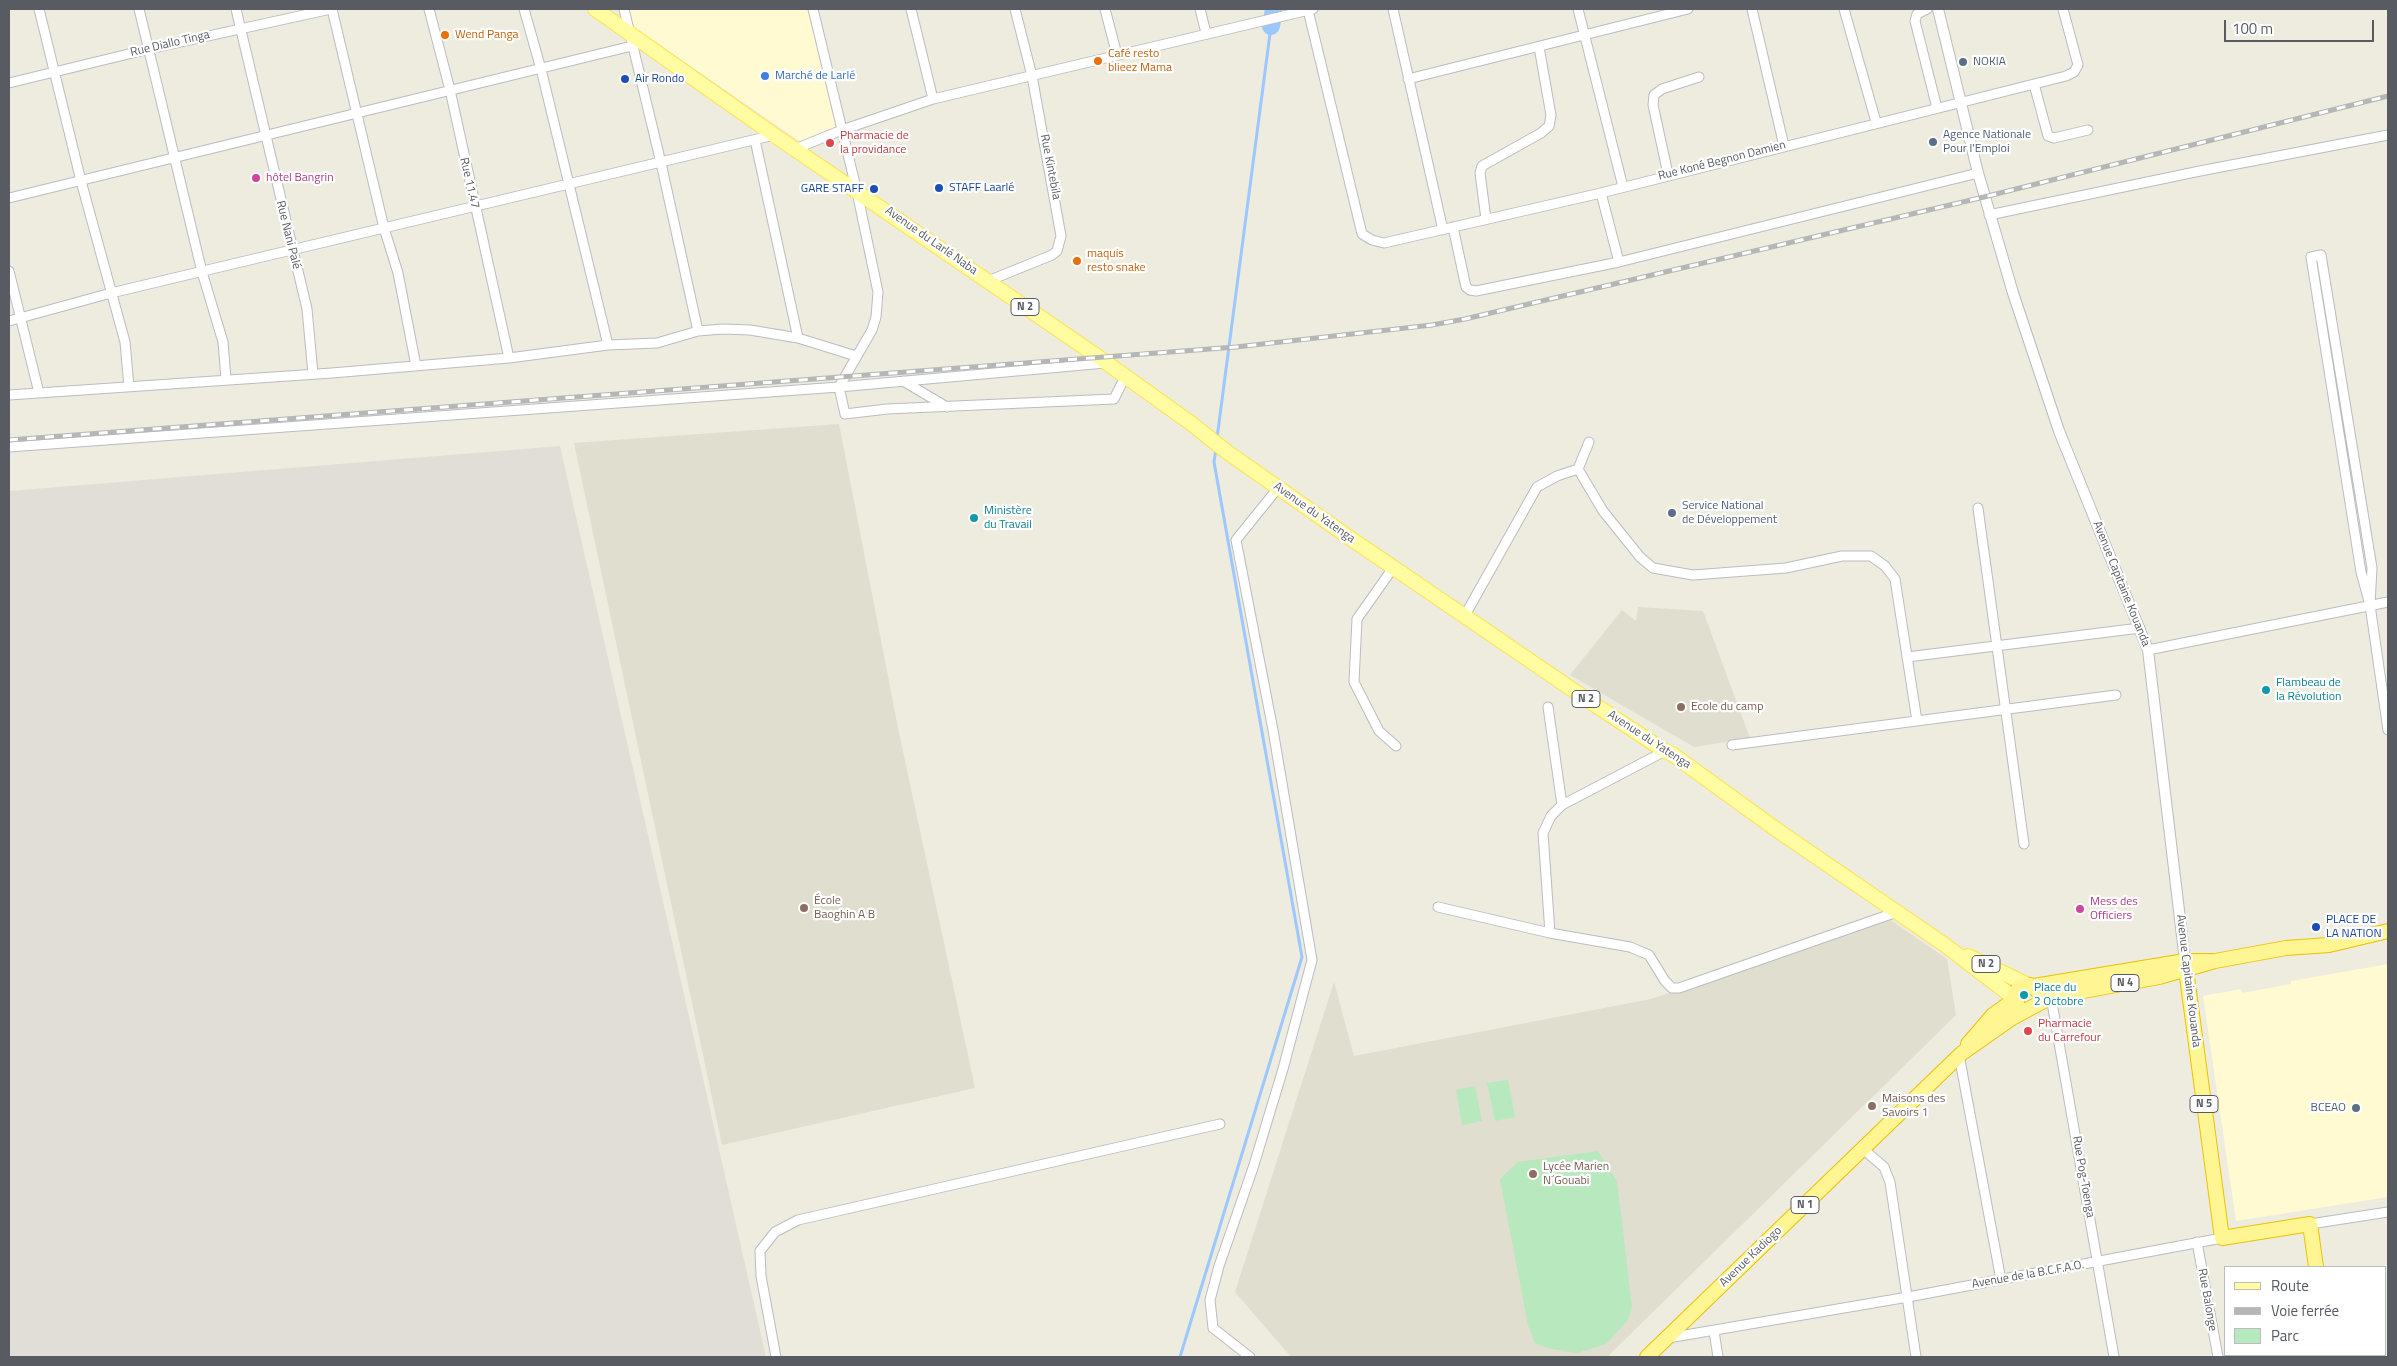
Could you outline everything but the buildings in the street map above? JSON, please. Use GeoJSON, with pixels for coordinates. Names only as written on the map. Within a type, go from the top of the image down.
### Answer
{"type":"FeatureCollection","features":[{"type":"Feature","properties":{"kind":"highway","name":"N 4"},"geometry":{"type":"LineString","coordinates":[[2030,985],[2185,966],[2286,948],[2329,945],[2388,931]]}},
{"type":"Feature","properties":{"kind":"highway","name":"N 4"},"geometry":{"type":"LineString","coordinates":[[2032,1008],[2051,997],[2185,966]]}},
{"type":"Feature","properties":{"kind":"highway","name":"Avenue Capitaine Kouanda"},"geometry":{"type":"LineString","coordinates":[[2185,966],[2222,1238]]}},
{"type":"Feature","properties":{"kind":"highway"},"geometry":{"type":"LineString","coordinates":[[2030,985],[2040,995],[2032,1008],[2019,1007],[2014,999],[2017,988],[2030,985]]}},
{"type":"Feature","properties":{"kind":"highway","name":"Avenue Kadiogo"},"geometry":{"type":"LineString","coordinates":[[1647,1357],[1960,1054],[1988,1020],[2014,999]]}},
{"type":"Feature","properties":{"kind":"highway","name":"Avenue Kadiogo"},"geometry":{"type":"LineString","coordinates":[[1960,1054],[2032,1008]]}},
{"type":"Feature","properties":{"kind":"highway"},"geometry":{"type":"LineString","coordinates":[[2310,1224],[2316,1266]]}},
{"type":"Feature","properties":{"kind":"highway","name":"Avenue de la B.C.F.A.O."},"geometry":{"type":"LineString","coordinates":[[2222,1238],[2310,1224]]}},
{"type":"Feature","properties":{"kind":"main road","name":"Avenue du Larlé Naba"},"geometry":{"type":"LineString","coordinates":[[595,9],[631,40],[988,281],[1192,424],[1227,452]]}},
{"type":"Feature","properties":{"kind":"main road","name":"Avenue du Yatenga"},"geometry":{"type":"LineString","coordinates":[[1227,452],[1464,617],[1672,754],[1776,830],[1945,945],[2014,999]]}},
{"type":"Feature","properties":{"kind":"main road","name":"Avenue du Yatenga"},"geometry":{"type":"LineString","coordinates":[[1945,945],[2030,985]]}},
{"type":"Feature","properties":{"kind":"street"},"geometry":{"type":"LineString","coordinates":[[39,9],[81,182],[125,342],[129,387]]}},
{"type":"Feature","properties":{"kind":"street"},"geometry":{"type":"LineString","coordinates":[[139,9],[202,272],[223,342],[226,379]]}},
{"type":"Feature","properties":{"kind":"street","name":"Rue Nani Palé"},"geometry":{"type":"LineString","coordinates":[[236,9],[308,318],[313,374]]}},
{"type":"Feature","properties":{"kind":"street"},"geometry":{"type":"LineString","coordinates":[[332,9],[358,112],[384,228],[398,273],[416,366]]}},
{"type":"Feature","properties":{"kind":"street","name":"Rue Diallo Tinga"},"geometry":{"type":"LineString","coordinates":[[9,83],[240,28],[332,9]]}},
{"type":"Feature","properties":{"kind":"street","name":"Rue 11.47"},"geometry":{"type":"LineString","coordinates":[[428,9],[450,90],[474,207],[509,358]]}},
{"type":"Feature","properties":{"kind":"street"},"geometry":{"type":"LineString","coordinates":[[524,9],[541,69],[608,345]]}},
{"type":"Feature","properties":{"kind":"street"},"geometry":{"type":"LineString","coordinates":[[624,9],[698,330]]}},
{"type":"Feature","properties":{"kind":"street"},"geometry":{"type":"LineString","coordinates":[[813,9],[857,192],[879,302],[872,330],[839,387],[845,414],[887,409],[1114,400],[1126,377]]}},
{"type":"Feature","properties":{"kind":"street"},"geometry":{"type":"LineString","coordinates":[[911,9],[933,99]]}},
{"type":"Feature","properties":{"kind":"street","name":"Rue Kintebila"},"geometry":{"type":"LineString","coordinates":[[988,281],[1052,255],[1060,244],[1060,221],[1032,76],[1016,9]]}},
{"type":"Feature","properties":{"kind":"street"},"geometry":{"type":"LineString","coordinates":[[1105,9],[1117,55]]}},
{"type":"Feature","properties":{"kind":"street"},"geometry":{"type":"LineString","coordinates":[[1200,9],[1206,33]]}},
{"type":"Feature","properties":{"kind":"street"},"geometry":{"type":"LineString","coordinates":[[795,149],[842,130],[933,99],[1254,21],[1311,9]]}},
{"type":"Feature","properties":{"kind":"street","name":"Rue Koné Begnon Damien"},"geometry":{"type":"LineString","coordinates":[[1311,9],[1362,234],[1372,240],[1384,242],[1601,193],[1668,174],[2066,76],[2074,72],[2078,65],[2063,9]]}},
{"type":"Feature","properties":{"kind":"street"},"geometry":{"type":"LineString","coordinates":[[1393,9],[1443,230]]}},
{"type":"Feature","properties":{"kind":"street"},"geometry":{"type":"LineString","coordinates":[[1578,9],[1623,187]]}},
{"type":"Feature","properties":{"kind":"street"},"geometry":{"type":"LineString","coordinates":[[1408,79],[1688,9]]}},
{"type":"Feature","properties":{"kind":"street"},"geometry":{"type":"LineString","coordinates":[[1752,9],[1784,146]]}},
{"type":"Feature","properties":{"kind":"street"},"geometry":{"type":"LineString","coordinates":[[1844,9],[1876,122]]}},
{"type":"Feature","properties":{"kind":"street"},"geometry":{"type":"LineString","coordinates":[[1927,9],[1917,14],[1915,21],[1937,108]]}},
{"type":"Feature","properties":{"kind":"street","name":"Avenue Capitaine Kouanda"},"geometry":{"type":"LineString","coordinates":[[1938,9],[1989,215],[2059,431],[2148,650],[2185,966]]}},
{"type":"Feature","properties":{"kind":"street"},"geometry":{"type":"LineString","coordinates":[[9,198],[541,69],[631,40]]}},
{"type":"Feature","properties":{"kind":"street"},"geometry":{"type":"LineString","coordinates":[[1486,219],[1480,173],[1482,166],[1541,133],[1549,126],[1551,115],[1539,47]]}},
{"type":"Feature","properties":{"kind":"street"},"geometry":{"type":"LineString","coordinates":[[1668,174],[1653,105],[1654,95],[1662,89],[1699,77]]}},
{"type":"Feature","properties":{"kind":"street"},"geometry":{"type":"LineString","coordinates":[[2034,84],[2048,136],[2054,138],[2088,130]]}},
{"type":"Feature","properties":{"kind":"street"},"geometry":{"type":"LineString","coordinates":[[9,321],[111,293],[774,135]]}},
{"type":"Feature","properties":{"kind":"street"},"geometry":{"type":"LineString","coordinates":[[1989,215],[2200,171],[2388,135]]}},
{"type":"Feature","properties":{"kind":"street"},"geometry":{"type":"LineString","coordinates":[[755,140],[798,338]]}},
{"type":"Feature","properties":{"kind":"street"},"geometry":{"type":"LineString","coordinates":[[1453,227],[1466,287],[1473,291],[1619,262],[1978,173]]}},
{"type":"Feature","properties":{"kind":"street"},"geometry":{"type":"LineString","coordinates":[[1601,193],[1619,262]]}},
{"type":"Feature","properties":{"kind":"street"},"geometry":{"type":"LineString","coordinates":[[2370,605],[2372,568],[2321,255],[2311,256],[2360,572],[2370,605],[2388,730]]}},
{"type":"Feature","properties":{"kind":"street"},"geometry":{"type":"LineString","coordinates":[[9,271],[19,318],[39,393]]}},
{"type":"Feature","properties":{"kind":"street"},"geometry":{"type":"LineString","coordinates":[[9,395],[509,358],[608,345],[657,343],[698,330],[750,330],[798,338],[856,356]]}},
{"type":"Feature","properties":{"kind":"street"},"geometry":{"type":"LineString","coordinates":[[9,447],[839,387],[1105,362]]}},
{"type":"Feature","properties":{"kind":"street"},"geometry":{"type":"LineString","coordinates":[[902,381],[948,407]]}},
{"type":"Feature","properties":{"kind":"street"},"geometry":{"type":"LineString","coordinates":[[1464,617],[1537,487],[1557,476],[1578,469],[1589,442]]}},
{"type":"Feature","properties":{"kind":"street"},"geometry":{"type":"LineString","coordinates":[[1578,469],[1604,511],[1640,557],[1653,568],[1693,575],[1786,568],[1842,556],[1871,556],[1886,566],[1895,579],[1917,721]]}},
{"type":"Feature","properties":{"kind":"street"},"geometry":{"type":"LineString","coordinates":[[1250,1357],[1213,1328],[1210,1300],[1219,1266],[1283,1069],[1312,960],[1275,739],[1236,540],[1278,488]]}},
{"type":"Feature","properties":{"kind":"street"},"geometry":{"type":"LineString","coordinates":[[1978,508],[2024,844]]}},
{"type":"Feature","properties":{"kind":"street"},"geometry":{"type":"LineString","coordinates":[[1393,568],[1357,619],[1354,682],[1378,731],[1396,746]]}},
{"type":"Feature","properties":{"kind":"street"},"geometry":{"type":"LineString","coordinates":[[2148,650],[2388,602]]}},
{"type":"Feature","properties":{"kind":"street"},"geometry":{"type":"LineString","coordinates":[[1907,656],[2140,628]]}},
{"type":"Feature","properties":{"kind":"street"},"geometry":{"type":"LineString","coordinates":[[1732,745],[2116,695]]}},
{"type":"Feature","properties":{"kind":"street"},"geometry":{"type":"LineString","coordinates":[[1548,708],[1562,805]]}},
{"type":"Feature","properties":{"kind":"street"},"geometry":{"type":"LineString","coordinates":[[1550,933],[1543,833],[1551,816],[1562,805],[1665,751]]}},
{"type":"Feature","properties":{"kind":"street"},"geometry":{"type":"LineString","coordinates":[[1438,907],[1550,933],[1630,947],[1649,955],[1665,981],[1672,988],[1679,988],[1897,912]]}},
{"type":"Feature","properties":{"kind":"street","name":"Rue Pog-Toenga"},"geometry":{"type":"LineString","coordinates":[[2051,997],[2114,1357]]}},
{"type":"Feature","properties":{"kind":"street"},"geometry":{"type":"LineString","coordinates":[[1960,1054],[2001,1280]]}},
{"type":"Feature","properties":{"kind":"street"},"geometry":{"type":"LineString","coordinates":[[776,1357],[761,1276],[760,1251],[775,1232],[782,1228],[798,1220],[1220,1124]]}},
{"type":"Feature","properties":{"kind":"street"},"geometry":{"type":"LineString","coordinates":[[1863,1149],[1884,1167],[1890,1182],[1916,1357]]}},
{"type":"Feature","properties":{"kind":"street","name":"Avenue de la B.C.F.A.O."},"geometry":{"type":"LineString","coordinates":[[2310,1224],[2388,1212]]}},
{"type":"Feature","properties":{"kind":"street","name":"Avenue de la B.C.F.A.O."},"geometry":{"type":"LineString","coordinates":[[1667,1338],[1714,1332],[2222,1238]]}},
{"type":"Feature","properties":{"kind":"street","name":"Rue Balonge"},"geometry":{"type":"LineString","coordinates":[[2197,1242],[2220,1354]]}},
{"type":"Feature","properties":{"kind":"street"},"geometry":{"type":"LineString","coordinates":[[1714,1332],[1718,1357]]}},
{"type":"Feature","properties":{"kind":"shaded area","name":"Marché de Larlé"},"geometry":{"type":"Polygon","coordinates":[[[629,9],[809,9],[839,126],[802,143],[631,25],[629,9]]]}},
{"type":"Feature","properties":{"kind":"shaded area","name":"École Baoghin A B"},"geometry":{"type":"Polygon","coordinates":[[[839,424],[898,728],[975,1088],[722,1145],[574,443],[839,424]]]}},
{"type":"Feature","properties":{"kind":"shaded area"},"geometry":{"type":"Polygon","coordinates":[[[560,446],[766,1357],[9,1357],[9,491],[560,446]]]}},
{"type":"Feature","properties":{"kind":"shaded area","name":"Ecole du camp"},"geometry":{"type":"Polygon","coordinates":[[[1638,607],[1703,611],[1750,738],[1694,747],[1570,675],[1622,610],[1636,621],[1638,607]]]}},
{"type":"Feature","properties":{"kind":"shaded area","name":"Lycée Marien N´Gouabi"},"geometry":{"type":"Polygon","coordinates":[[[1889,919],[1947,959],[1956,1015],[1607,1357],[1291,1357],[1235,1292],[1334,982],[1354,1056],[1651,999],[1889,919]]]}},
{"type":"Feature","properties":{"kind":"shaded area","name":"BCEAO"},"geometry":{"type":"Polygon","coordinates":[[[2388,964],[2388,1197],[2236,1221],[2203,996],[2241,989],[2242,993],[2291,984],[2291,981],[2388,964]]]}},
{"type":"Feature","properties":{"kind":"green space"},"geometry":{"type":"Polygon","coordinates":[[[1508,1080],[1515,1117],[1495,1121],[1487,1083],[1508,1080]]]}},
{"type":"Feature","properties":{"kind":"green space"},"geometry":{"type":"Polygon","coordinates":[[[1475,1086],[1482,1121],[1462,1125],[1456,1090],[1475,1086]]]}},
{"type":"Feature","properties":{"kind":"green space"},"geometry":{"type":"Polygon","coordinates":[[[1598,1151],[1617,1181],[1632,1307],[1628,1320],[1606,1344],[1577,1353],[1547,1348],[1535,1343],[1528,1325],[1500,1179],[1518,1162],[1598,1151]]]}},
{"type":"Feature","properties":{"kind":"waterway"},"geometry":{"type":"LineString","coordinates":[[1271,26],[1274,9]]}},
{"type":"Feature","properties":{"kind":"waterway"},"geometry":{"type":"LineString","coordinates":[[1217,438],[1271,26]]}},
{"type":"Feature","properties":{"kind":"waterway"},"geometry":{"type":"LineString","coordinates":[[1180,1357],[1302,957],[1214,462],[1216,449]]}},
{"type":"Feature","properties":{"kind":"railway"},"geometry":{"type":"LineString","coordinates":[[9,440],[1236,347],[1432,325],[1465,319],[1984,197],[2388,96]]}},
{"type":"Feature","properties":{"kind":"place","name":"Wend Panga"},"geometry":{"type":"Point","coordinates":[445,35]}},
{"type":"Feature","properties":{"kind":"place","name":"Café resto blieez Mama"},"geometry":{"type":"Point","coordinates":[1098,61]}},
{"type":"Feature","properties":{"kind":"place","name":"NOKIA"},"geometry":{"type":"Point","coordinates":[1963,62]}},
{"type":"Feature","properties":{"kind":"place","name":"Marché de Larlé"},"geometry":{"type":"Point","coordinates":[765,76]}},
{"type":"Feature","properties":{"kind":"place","name":"Air Rondo"},"geometry":{"type":"Point","coordinates":[625,79]}},
{"type":"Feature","properties":{"kind":"place","name":"Agence Nationale Pour l'Emploi"},"geometry":{"type":"Point","coordinates":[1933,142]}},
{"type":"Feature","properties":{"kind":"place","name":"Pharmacie de la providance"},"geometry":{"type":"Point","coordinates":[830,143]}},
{"type":"Feature","properties":{"kind":"place","name":"hôtel Bangrin"},"geometry":{"type":"Point","coordinates":[256,178]}},
{"type":"Feature","properties":{"kind":"place","name":"STAFF Laarlé"},"geometry":{"type":"Point","coordinates":[939,188]}},
{"type":"Feature","properties":{"kind":"place","name":"GARE STAFF"},"geometry":{"type":"Point","coordinates":[874,189]}},
{"type":"Feature","properties":{"kind":"place","name":"maquis resto snake"},"geometry":{"type":"Point","coordinates":[1077,261]}},
{"type":"Feature","properties":{"kind":"place","name":"Service National de Développement"},"geometry":{"type":"Point","coordinates":[1672,513]}},
{"type":"Feature","properties":{"kind":"place","name":"Ministère du Travail"},"geometry":{"type":"Point","coordinates":[974,518]}},
{"type":"Feature","properties":{"kind":"place","name":"Flambeau de la Révolution"},"geometry":{"type":"Point","coordinates":[2266,690]}},
{"type":"Feature","properties":{"kind":"place","name":"Ecole du camp"},"geometry":{"type":"Point","coordinates":[1681,707]}},
{"type":"Feature","properties":{"kind":"place","name":"École Baoghin A B"},"geometry":{"type":"Point","coordinates":[804,908]}},
{"type":"Feature","properties":{"kind":"place","name":"Mess des Officiers"},"geometry":{"type":"Point","coordinates":[2080,909]}},
{"type":"Feature","properties":{"kind":"place","name":"PLACE DE LA NATION"},"geometry":{"type":"Point","coordinates":[2316,927]}},
{"type":"Feature","properties":{"kind":"place","name":"Place du 2 Octobre"},"geometry":{"type":"Point","coordinates":[2024,995]}},
{"type":"Feature","properties":{"kind":"place","name":"Pharmacie du Carrefour"},"geometry":{"type":"Point","coordinates":[2028,1031]}},
{"type":"Feature","properties":{"kind":"place","name":"Maisons des Savoirs 1"},"geometry":{"type":"Point","coordinates":[1872,1106]}},
{"type":"Feature","properties":{"kind":"place","name":"BCEAO"},"geometry":{"type":"Point","coordinates":[2356,1108]}},
{"type":"Feature","properties":{"kind":"place","name":"Lycée Marien N´Gouabi"},"geometry":{"type":"Point","coordinates":[1533,1174]}}]}
